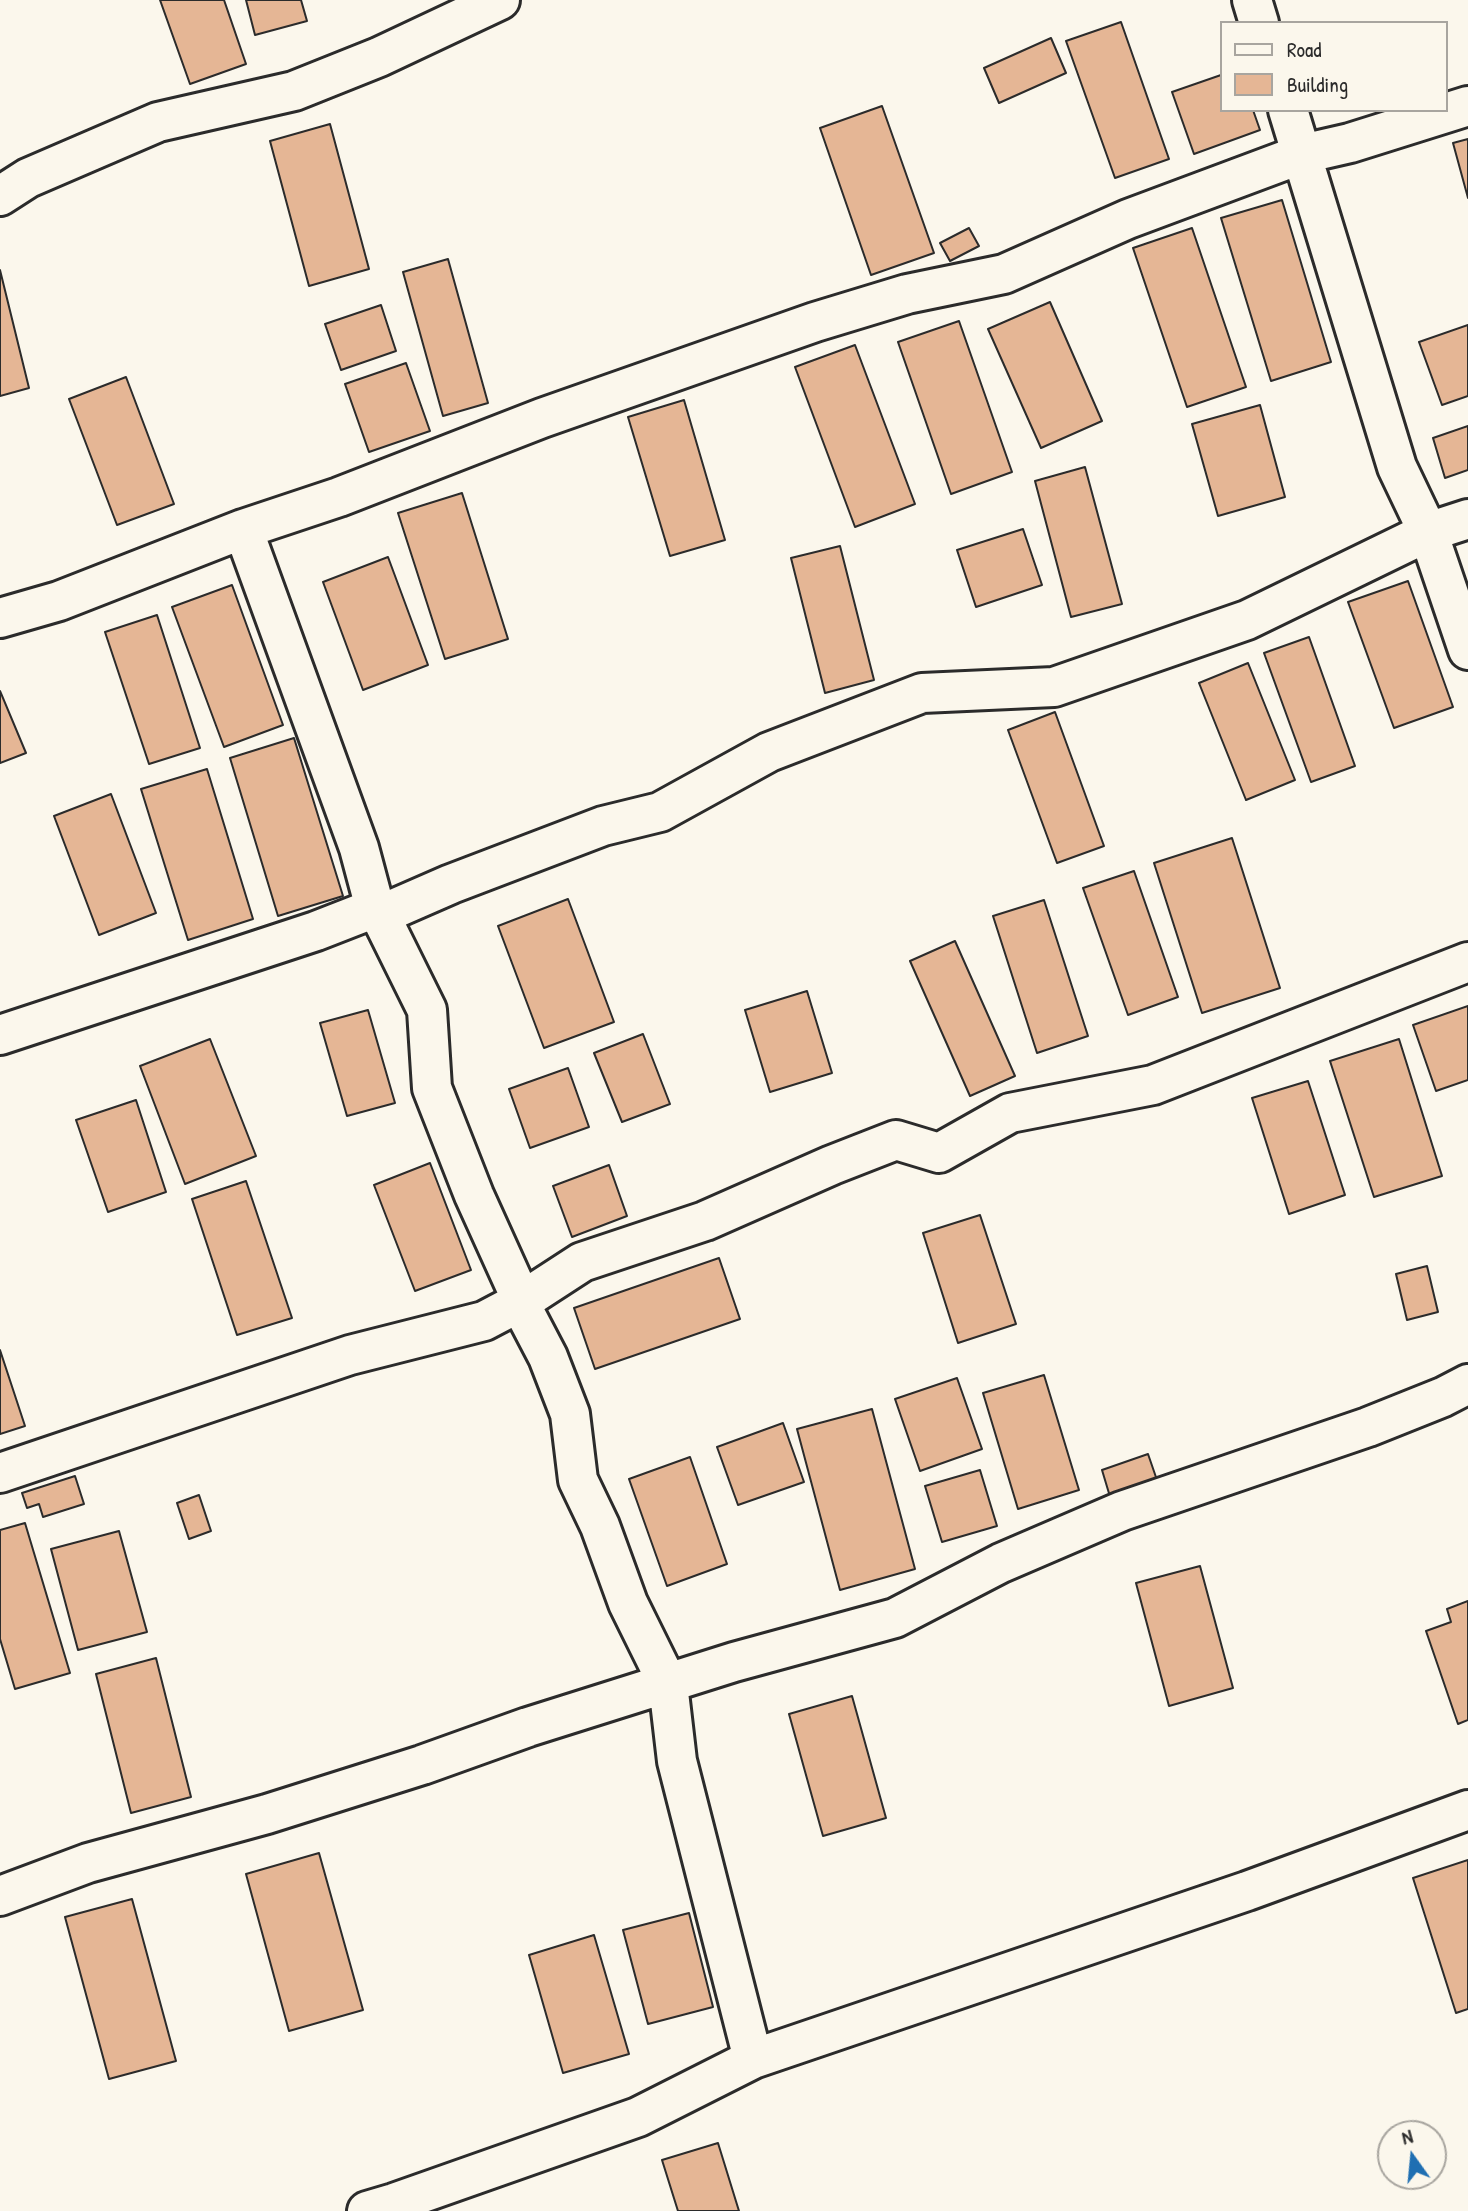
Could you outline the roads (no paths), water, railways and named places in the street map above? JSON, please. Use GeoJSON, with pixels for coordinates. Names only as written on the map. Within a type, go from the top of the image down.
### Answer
{"type":"FeatureCollection","features":[{"type":"Feature","properties":{"kind":"street"},"geometry":{"type":"LineString","coordinates":[[0,196],[28,178],[158,122],[294,90],[379,57],[500,0]]}},
{"type":"Feature","properties":{"kind":"street"},"geometry":{"type":"LineString","coordinates":[[1252,0],[1258,21]]}},
{"type":"Feature","properties":{"kind":"street"},"geometry":{"type":"LineString","coordinates":[[0,618],[59,601],[243,529],[339,498],[542,418],[815,322],[907,294],[1004,274],[1128,219],[1302,154],[1350,143],[1468,106]]}},
{"type":"Feature","properties":{"kind":"street"},"geometry":{"type":"LineString","coordinates":[[1289,112],[1397,467],[1428,532],[1468,650]]}},
{"type":"Feature","properties":{"kind":"street"},"geometry":{"type":"LineString","coordinates":[[0,1035],[377,911],[603,826],[660,812],[769,752],[922,693],[1054,687],[1247,620],[1428,532],[1468,519]]}},
{"type":"Feature","properties":{"kind":"street"},"geometry":{"type":"LineString","coordinates":[[243,529],[359,848],[377,911],[427,1010],[432,1087],[474,1195],[522,1300],[525,1313],[548,1357],[570,1414],[578,1480],[600,1526],[628,1604],[668,1684],[677,1761],[753,2059]]}},
{"type":"Feature","properties":{"kind":"street"},"geometry":{"type":"LineString","coordinates":[[0,1473],[350,1355],[484,1321],[583,1262],[705,1221],[896,1140],[939,1153],[1010,1113],[1153,1085],[1468,962]]}},
{"type":"Feature","properties":{"kind":"street"},"geometry":{"type":"LineString","coordinates":[[0,1896],[88,1863],[267,1814],[734,1662],[895,1618],[1001,1563],[1122,1511],[1368,1427],[1468,1384]]}},
{"type":"Feature","properties":{"kind":"street"},"geometry":{"type":"LineString","coordinates":[[367,2211],[638,2117],[753,2059],[1247,1891],[1468,1810]]}}]}
